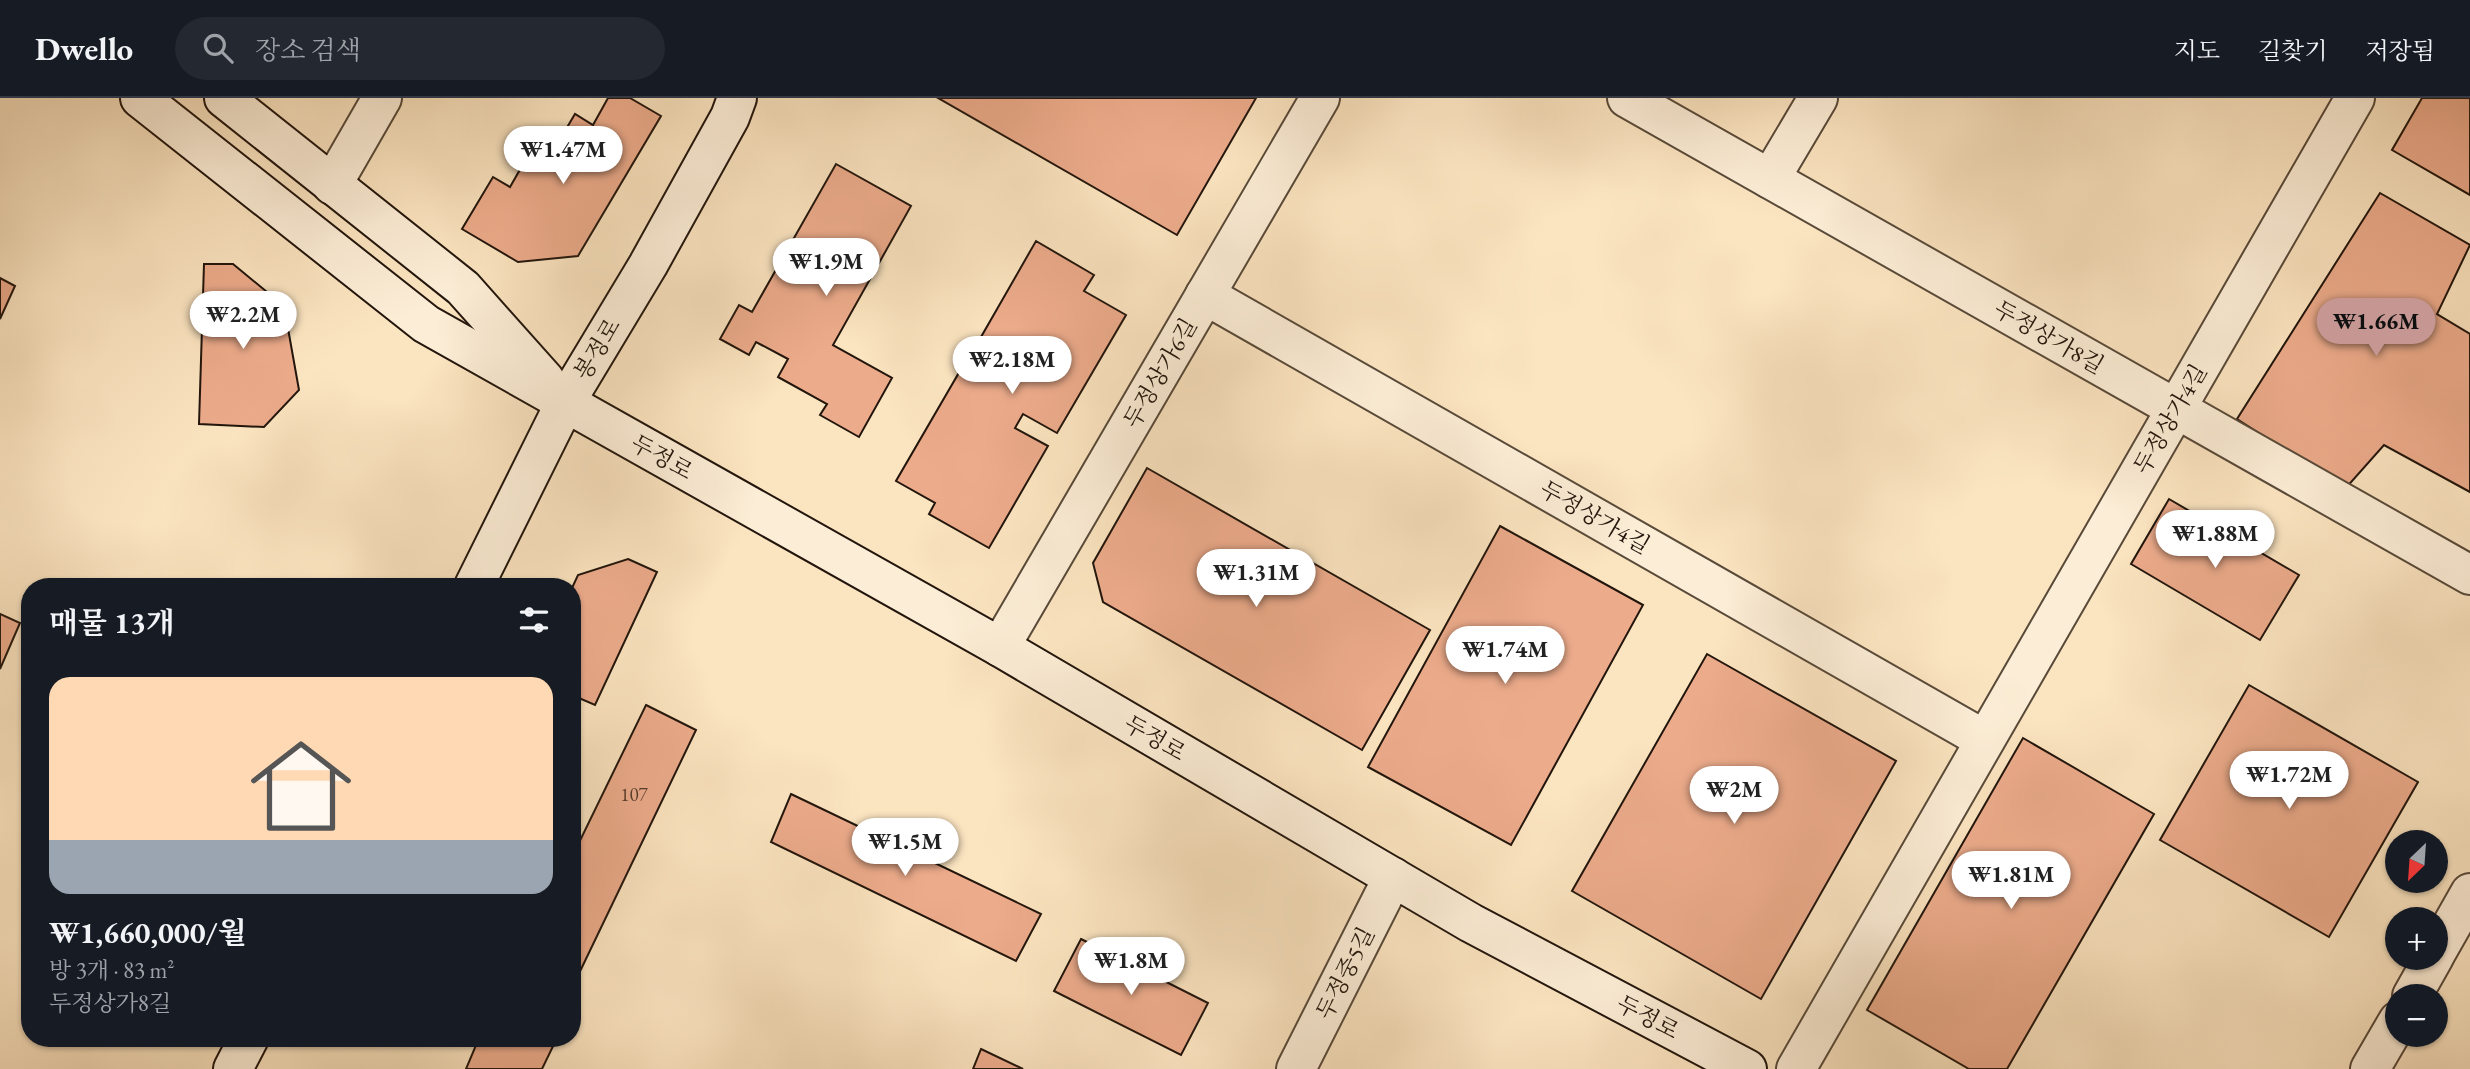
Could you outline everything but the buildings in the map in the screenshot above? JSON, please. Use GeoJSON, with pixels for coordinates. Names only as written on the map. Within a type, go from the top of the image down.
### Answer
{"type":"FeatureCollection","features":[{"type":"Feature","properties":{"kind":"street","name":"두정로"},"geometry":{"type":"LineString","coordinates":[[140,98],[426,324],[1000,647],[1471,923],[1747,1069]]}},
{"type":"Feature","properties":{"kind":"street","name":"두정로"},"geometry":{"type":"LineString","coordinates":[[224,98],[463,288],[565,402]]}},
{"type":"Feature","properties":{"kind":"street"},"geometry":{"type":"LineString","coordinates":[[332,185],[382,98]]}},
{"type":"Feature","properties":{"kind":"street","name":"두정상가6길"},"geometry":{"type":"LineString","coordinates":[[1000,647],[1320,98]]}},
{"type":"Feature","properties":{"kind":"street","name":"두정상가8길"},"geometry":{"type":"LineString","coordinates":[[1627,98],[2470,575]]}},
{"type":"Feature","properties":{"kind":"street"},"geometry":{"type":"LineString","coordinates":[[1770,179],[1818,98]]}},
{"type":"Feature","properties":{"kind":"street","name":"두정상가4길"},"geometry":{"type":"LineString","coordinates":[[1796,1069],[2355,98]]}},
{"type":"Feature","properties":{"kind":"street","name":"봉정로"},"geometry":{"type":"LineString","coordinates":[[478,578],[565,402],[648,265],[737,104]]}},
{"type":"Feature","properties":{"kind":"street","name":"두정상가4길"},"geometry":{"type":"LineString","coordinates":[[1205,295],[1985,740]]}},
{"type":"Feature","properties":{"kind":"street","name":"두정중5길"},"geometry":{"type":"LineString","coordinates":[[1296,1069],[1393,877]]}},
{"type":"Feature","properties":{"kind":"street"},"geometry":{"type":"LineString","coordinates":[[2448,932],[2470,893]]}},
{"type":"Feature","properties":{"kind":"street"},"geometry":{"type":"LineString","coordinates":[[2370,1069],[2385,1043]]}},
{"type":"Feature","properties":{"kind":"street"},"geometry":{"type":"LineString","coordinates":[[233,1069],[244,1047]]}}]}
